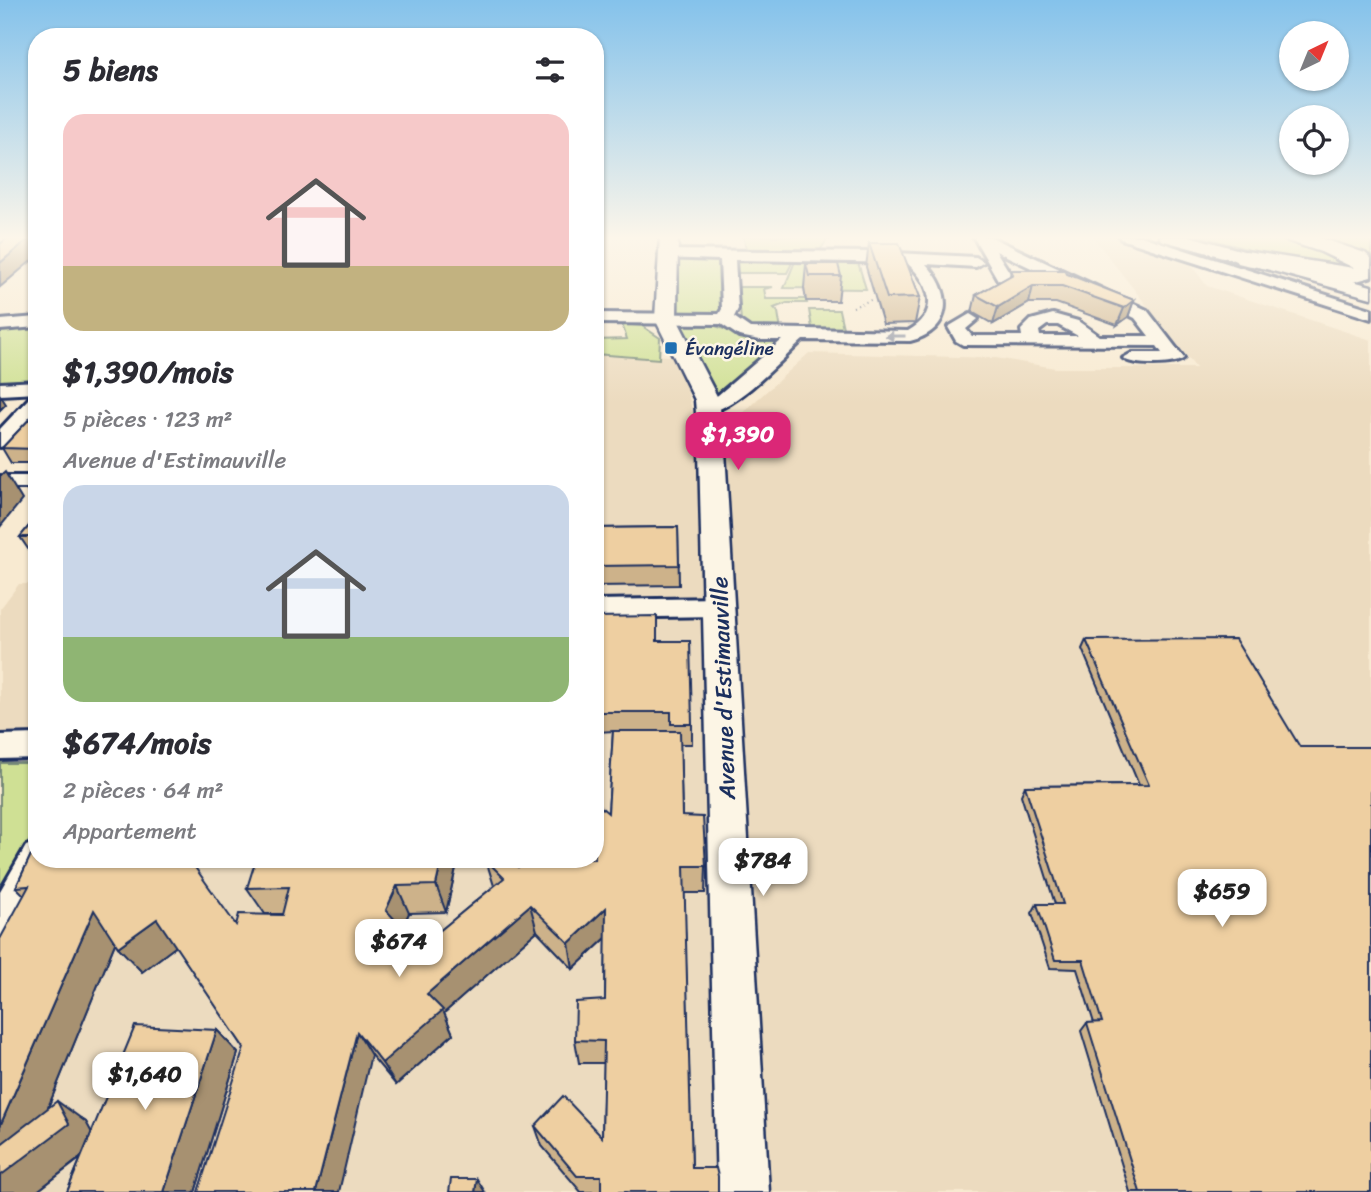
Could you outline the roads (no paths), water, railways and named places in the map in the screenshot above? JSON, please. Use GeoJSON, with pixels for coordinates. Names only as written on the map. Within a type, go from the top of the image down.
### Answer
{"type":"FeatureCollection","features":[{"type":"Feature","properties":{"kind":"main road","name":"Avenue d'Estimauville"},"geometry":{"type":"LineString","coordinates":[[667,292],[666,319],[708,408],[719,607],[743,1192]]}},
{"type":"Feature","properties":{"kind":"street"},"geometry":{"type":"LineString","coordinates":[[725,320],[730,309],[729,292]]}},
{"type":"Feature","properties":{"kind":"street"},"geometry":{"type":"LineString","coordinates":[[604,318],[725,320],[752,334],[910,336],[923,329],[937,313],[940,298],[937,292]]}},
{"type":"Feature","properties":{"kind":"street"},"geometry":{"type":"LineString","coordinates":[[988,357],[1094,346],[1175,358],[1140,314],[1095,292]]}},
{"type":"Feature","properties":{"kind":"street"},"geometry":{"type":"LineString","coordinates":[[1301,292],[1371,314]]}},
{"type":"Feature","properties":{"kind":"street"},"geometry":{"type":"LineString","coordinates":[[970,319],[957,327],[962,337],[969,341],[1032,342],[1030,330],[1034,323],[1042,321],[1072,324],[1084,330],[1094,346]]}},
{"type":"Feature","properties":{"kind":"street"},"geometry":{"type":"LineString","coordinates":[[0,325],[28,323]]}},
{"type":"Feature","properties":{"kind":"street"},"geometry":{"type":"LineString","coordinates":[[708,408],[725,399],[798,336]]}},
{"type":"Feature","properties":{"kind":"street"},"geometry":{"type":"LineString","coordinates":[[0,390],[28,388]]}},
{"type":"Feature","properties":{"kind":"street"},"geometry":{"type":"LineString","coordinates":[[0,441],[28,411]]}},
{"type":"Feature","properties":{"kind":"street"},"geometry":{"type":"LineString","coordinates":[[0,482],[28,482]]}},
{"type":"Feature","properties":{"kind":"street"},"geometry":{"type":"LineString","coordinates":[[604,610],[719,607]]}},
{"type":"Feature","properties":{"kind":"street"},"geometry":{"type":"LineString","coordinates":[[0,747],[28,746]]}},
{"type":"Feature","properties":{"kind":"street"},"geometry":{"type":"LineString","coordinates":[[0,923],[30,868]]}},
{"type":"Feature","properties":{"kind":"place","name":"Évangéline"},"geometry":{"type":"Point","coordinates":[671,348]}}]}
